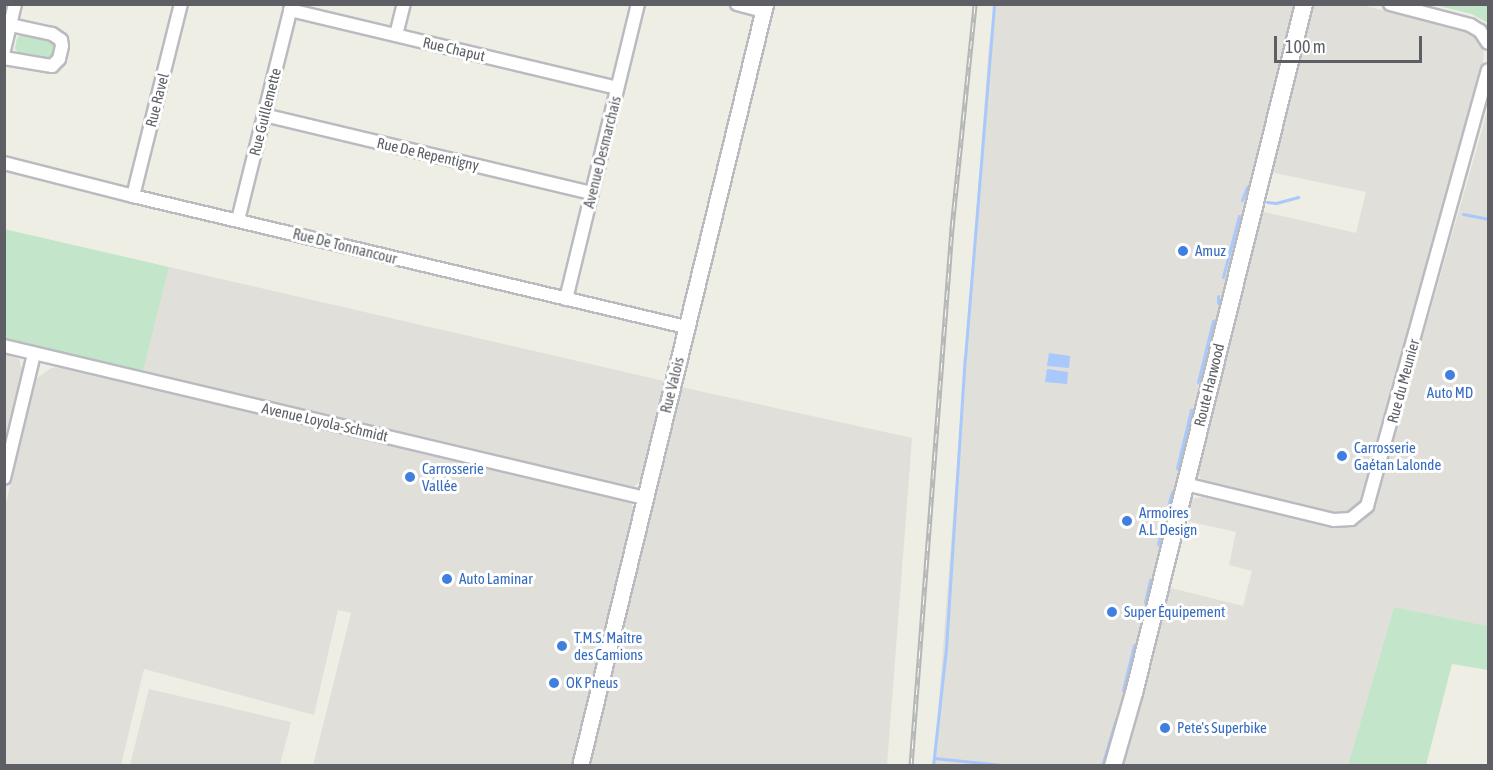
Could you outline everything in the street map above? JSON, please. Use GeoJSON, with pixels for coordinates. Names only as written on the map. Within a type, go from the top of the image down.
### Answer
{"type":"FeatureCollection","features":[{"type":"Feature","properties":{"kind":"main road","name":"Route Harwood"},"geometry":{"type":"LineString","coordinates":[[1113,765],[1134,693],[1304,4]]}},
{"type":"Feature","properties":{"kind":"street"},"geometry":{"type":"LineString","coordinates":[[4,50],[15,4]]}},
{"type":"Feature","properties":{"kind":"street","name":"Rue Ravel"},"geometry":{"type":"LineString","coordinates":[[133,196],[181,4]]}},
{"type":"Feature","properties":{"kind":"street"},"geometry":{"type":"LineString","coordinates":[[396,35],[404,4]]}},
{"type":"Feature","properties":{"kind":"street","name":"Avenue Desmarchais"},"geometry":{"type":"LineString","coordinates":[[566,299],[638,4]]}},
{"type":"Feature","properties":{"kind":"street"},"geometry":{"type":"LineString","coordinates":[[737,4],[764,8]]}},
{"type":"Feature","properties":{"kind":"street"},"geometry":{"type":"LineString","coordinates":[[1390,4],[1470,25],[1480,31],[1488,43]]}},
{"type":"Feature","properties":{"kind":"street","name":"Rue Chaput"},"geometry":{"type":"LineString","coordinates":[[291,7],[396,35],[617,88]]}},
{"type":"Feature","properties":{"kind":"street","name":"Rue Guillemette"},"geometry":{"type":"LineString","coordinates":[[238,220],[291,7]]}},
{"type":"Feature","properties":{"kind":"street","name":"Rue Valois"},"geometry":{"type":"LineString","coordinates":[[580,765],[764,8]]}},
{"type":"Feature","properties":{"kind":"street"},"geometry":{"type":"LineString","coordinates":[[4,57],[52,66],[58,59],[62,46],[61,40],[52,34],[10,25]]}},
{"type":"Feature","properties":{"kind":"street","name":"Rue du Meunier"},"geometry":{"type":"LineString","coordinates":[[1185,484],[1334,520],[1351,519],[1367,506],[1488,70]]}},
{"type":"Feature","properties":{"kind":"street","name":"Rue De Repentigny"},"geometry":{"type":"LineString","coordinates":[[264,115],[592,193]]}},
{"type":"Feature","properties":{"kind":"street","name":"Rue De Tonnancour"},"geometry":{"type":"LineString","coordinates":[[4,163],[133,196],[686,327]]}},
{"type":"Feature","properties":{"kind":"street","name":"Avenue Loyola-Schmidt"},"geometry":{"type":"LineString","coordinates":[[4,346],[645,498]]}},
{"type":"Feature","properties":{"kind":"street"},"geometry":{"type":"LineString","coordinates":[[4,478],[34,354]]}},
{"type":"Feature","properties":{"kind":"shaded area"},"geometry":{"type":"Polygon","coordinates":[[[995,5],[1295,5],[1106,765],[934,766],[989,46],[995,5]]]}},
{"type":"Feature","properties":{"kind":"shaded area"},"geometry":{"type":"Polygon","coordinates":[[[1313,5],[1361,5],[1460,29],[1480,40],[1484,53],[1482,71],[1364,497],[1354,511],[1338,514],[1205,482],[1196,474],[1260,211],[1356,233],[1366,192],[1270,172],[1313,5]]]}},
{"type":"Feature","properties":{"kind":"shaded area"},"geometry":{"type":"Polygon","coordinates":[[[1488,109],[1488,626],[1394,607],[1348,765],[1122,766],[1138,711],[1167,587],[1243,606],[1252,571],[1229,565],[1236,532],[1183,520],[1192,499],[1202,497],[1339,528],[1358,525],[1373,511],[1488,109]]]}},
{"type":"Feature","properties":{"kind":"shaded area"},"geometry":{"type":"Polygon","coordinates":[[[169,267],[664,381],[640,481],[634,487],[622,486],[143,372],[169,267]]]}},
{"type":"Feature","properties":{"kind":"shaded area"},"geometry":{"type":"Polygon","coordinates":[[[5,353],[19,359],[23,373],[5,450],[5,353]]]}},
{"type":"Feature","properties":{"kind":"shaded area"},"geometry":{"type":"Polygon","coordinates":[[[63,367],[630,502],[634,510],[572,765],[313,765],[351,613],[338,610],[314,715],[144,669],[121,765],[5,765],[5,507],[36,379],[51,368],[63,367]]]}},
{"type":"Feature","properties":{"kind":"shaded area"},"geometry":{"type":"Polygon","coordinates":[[[681,387],[912,438],[887,765],[589,765],[681,387]]]}},
{"type":"Feature","properties":{"kind":"shaded area"},"geometry":{"type":"Polygon","coordinates":[[[149,689],[291,722],[280,765],[130,765],[149,689]]]}},
{"type":"Feature","properties":{"kind":"green space"},"geometry":{"type":"Polygon","coordinates":[[[1435,5],[1488,5],[1488,23],[1472,14],[1435,5]]]}},
{"type":"Feature","properties":{"kind":"green space"},"geometry":{"type":"Polygon","coordinates":[[[22,34],[54,43],[53,57],[48,60],[18,53],[15,48],[17,38],[22,34]]]}},
{"type":"Feature","properties":{"kind":"green space"},"geometry":{"type":"Polygon","coordinates":[[[4,229],[169,267],[143,372],[5,338],[4,229]]]}},
{"type":"Feature","properties":{"kind":"green space"},"geometry":{"type":"Polygon","coordinates":[[[1394,607],[1488,626],[1488,670],[1452,664],[1426,765],[1348,765],[1394,607]]]}},
{"type":"Feature","properties":{"kind":"water"},"geometry":{"type":"Polygon","coordinates":[[[1049,353],[1070,356],[1069,368],[1047,366],[1049,353]]]}},
{"type":"Feature","properties":{"kind":"water"},"geometry":{"type":"Polygon","coordinates":[[[1047,369],[1068,372],[1067,384],[1045,382],[1047,369]]]}},
{"type":"Feature","properties":{"kind":"waterway"},"geometry":{"type":"LineString","coordinates":[[933,766],[946,648],[965,358],[994,4]]}},
{"type":"Feature","properties":{"kind":"waterway"},"geometry":{"type":"LineString","coordinates":[[1242,200],[1247,187]]}},
{"type":"Feature","properties":{"kind":"waterway"},"geometry":{"type":"LineString","coordinates":[[1267,202],[1276,203],[1298,197]]}},
{"type":"Feature","properties":{"kind":"waterway"},"geometry":{"type":"LineString","coordinates":[[1463,214],[1488,219]]}},
{"type":"Feature","properties":{"kind":"waterway"},"geometry":{"type":"LineString","coordinates":[[1223,277],[1239,216]]}},
{"type":"Feature","properties":{"kind":"waterway"},"geometry":{"type":"LineString","coordinates":[[1218,296],[1218,303]]}},
{"type":"Feature","properties":{"kind":"waterway"},"geometry":{"type":"LineString","coordinates":[[1198,382],[1213,321]]}},
{"type":"Feature","properties":{"kind":"waterway"},"geometry":{"type":"LineString","coordinates":[[1177,468],[1191,410]]}},
{"type":"Feature","properties":{"kind":"waterway"},"geometry":{"type":"LineString","coordinates":[[1168,506],[1172,492]]}},
{"type":"Feature","properties":{"kind":"waterway"},"geometry":{"type":"LineString","coordinates":[[1158,544],[1162,527]]}},
{"type":"Feature","properties":{"kind":"waterway"},"geometry":{"type":"LineString","coordinates":[[1145,602],[1150,580]]}},
{"type":"Feature","properties":{"kind":"waterway"},"geometry":{"type":"LineString","coordinates":[[1123,690],[1134,645]]}},
{"type":"Feature","properties":{"kind":"waterway"},"geometry":{"type":"LineString","coordinates":[[1102,766],[1116,719]]}},
{"type":"Feature","properties":{"kind":"waterway"},"geometry":{"type":"LineString","coordinates":[[934,758],[1011,766]]}},
{"type":"Feature","properties":{"kind":"railway"},"geometry":{"type":"LineString","coordinates":[[911,766],[952,228],[975,4]]}},
{"type":"Feature","properties":{"kind":"place","name":"Amuz"},"geometry":{"type":"Point","coordinates":[1183,251]}},
{"type":"Feature","properties":{"kind":"place","name":"Auto MD"},"geometry":{"type":"Point","coordinates":[1450,375]}},
{"type":"Feature","properties":{"kind":"place","name":"Carrosserie Gaétan Lalonde"},"geometry":{"type":"Point","coordinates":[1342,456]}},
{"type":"Feature","properties":{"kind":"place","name":"Carrosserie Vallée"},"geometry":{"type":"Point","coordinates":[410,477]}},
{"type":"Feature","properties":{"kind":"place","name":"Armoires A.L. Design"},"geometry":{"type":"Point","coordinates":[1127,521]}},
{"type":"Feature","properties":{"kind":"place","name":"Auto Laminar"},"geometry":{"type":"Point","coordinates":[447,579]}},
{"type":"Feature","properties":{"kind":"place","name":"Super Équipement"},"geometry":{"type":"Point","coordinates":[1112,612]}},
{"type":"Feature","properties":{"kind":"place","name":"T.M.S. Maître des Camions"},"geometry":{"type":"Point","coordinates":[562,646]}},
{"type":"Feature","properties":{"kind":"place","name":"OK Pneus"},"geometry":{"type":"Point","coordinates":[554,683]}},
{"type":"Feature","properties":{"kind":"place","name":"Pete's Superbike"},"geometry":{"type":"Point","coordinates":[1165,728]}}]}
